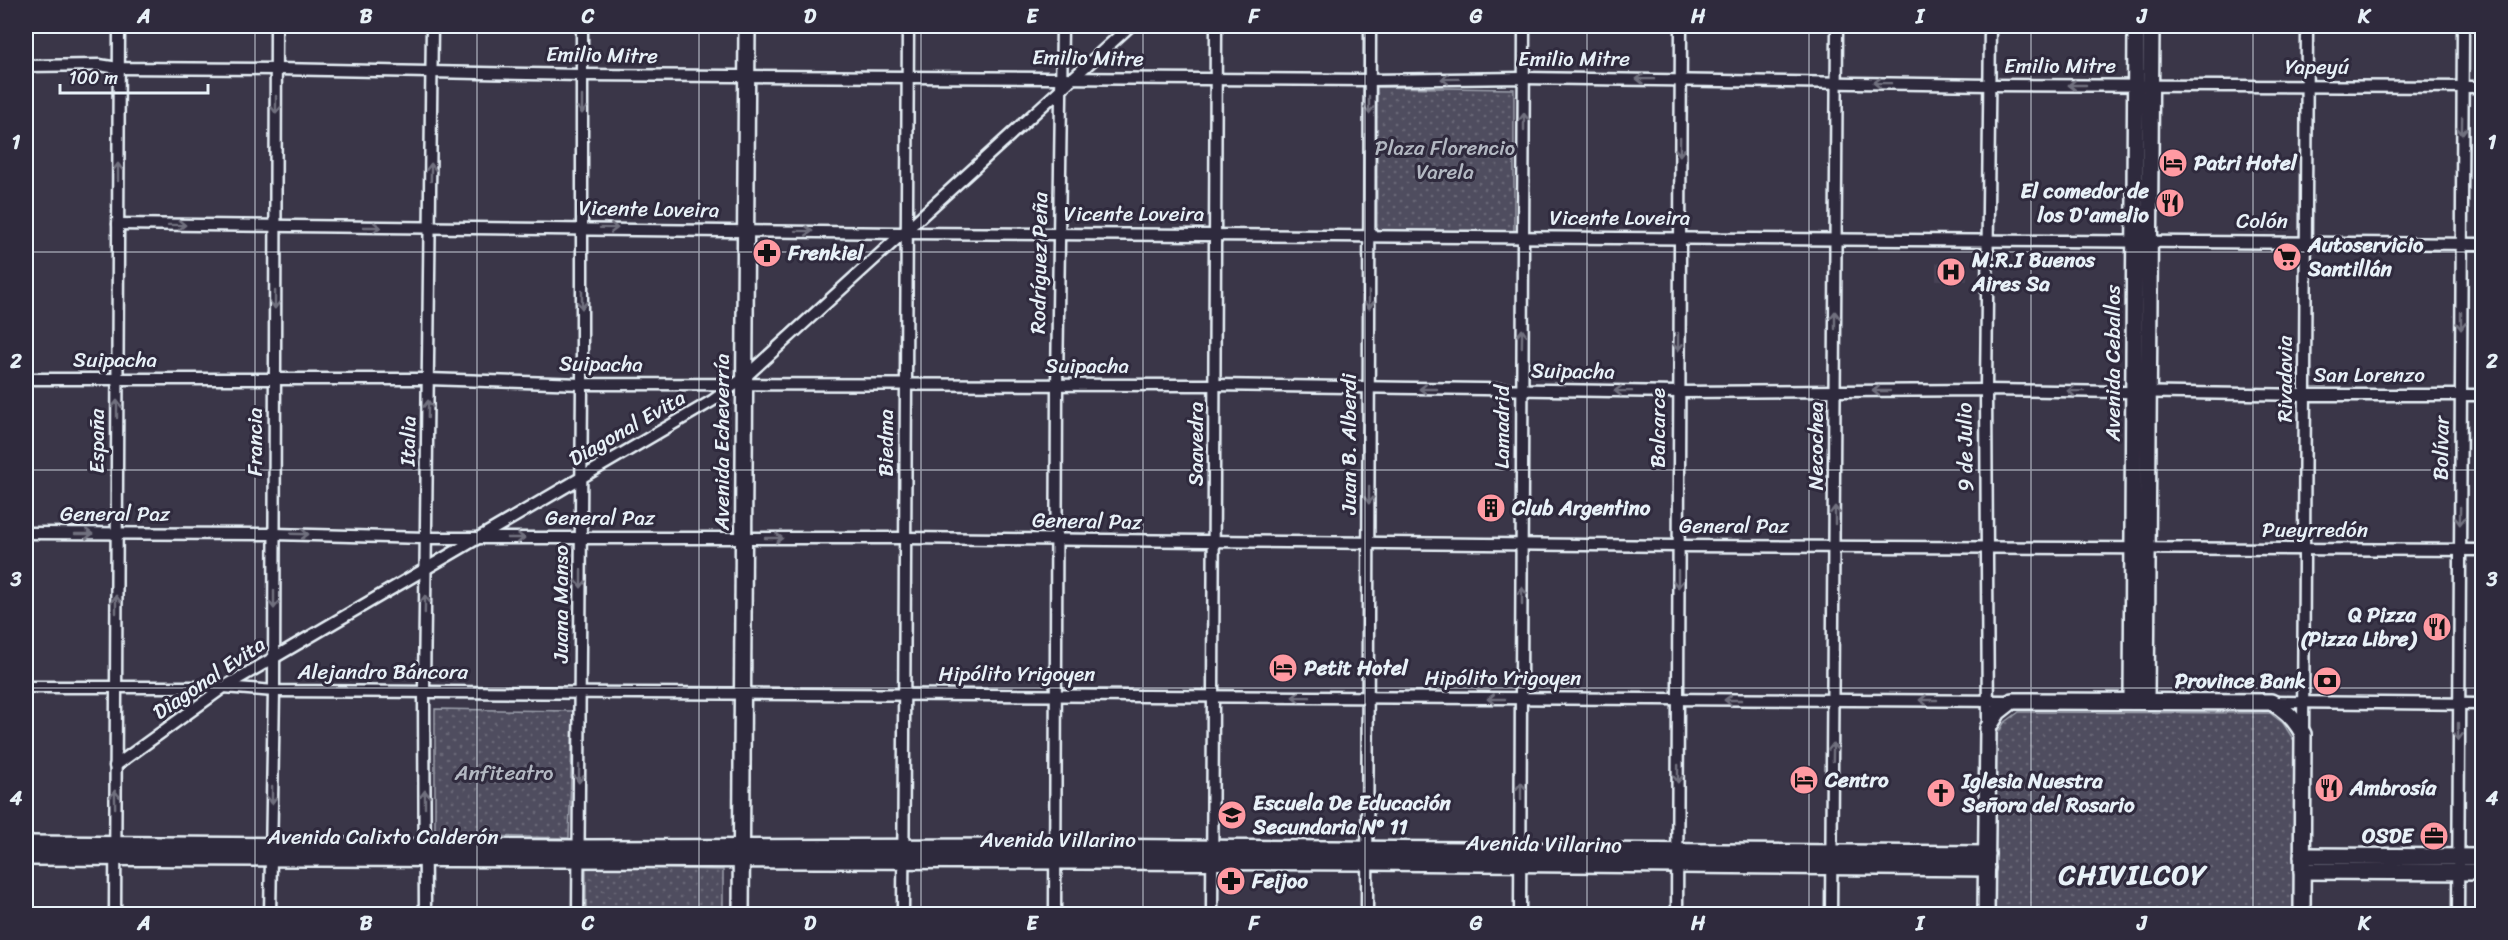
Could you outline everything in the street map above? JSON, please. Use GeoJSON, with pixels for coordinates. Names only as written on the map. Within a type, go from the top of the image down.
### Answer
{"type":"FeatureCollection","features":[{"type":"Feature","properties":{"kind":"main road","name":"Avenida Echeverría"},"geometry":{"type":"LineString","coordinates":[[741,915],[743,537],[741,383],[747,26]]}},
{"type":"Feature","properties":{"kind":"main road","name":"Avenida Ceballos"},"geometry":{"type":"LineString","coordinates":[[2136,26],[2143,85],[2139,701]]}},
{"type":"Feature","properties":{"kind":"main road","name":"Avenida Ceballos"},"geometry":{"type":"LineString","coordinates":[[2143,85],[2151,26]]}},
{"type":"Feature","properties":{"kind":"main road","name":"Hipólito Yrigoyen"},"geometry":{"type":"LineString","coordinates":[[2012,701],[2271,702]]}},
{"type":"Feature","properties":{"kind":"main road"},"geometry":{"type":"LineString","coordinates":[[1988,728],[1998,712],[2012,701]]}},
{"type":"Feature","properties":{"kind":"main road"},"geometry":{"type":"LineString","coordinates":[[2271,702],[2290,715],[2303,734]]}},
{"type":"Feature","properties":{"kind":"main road","name":"9 de Julio"},"geometry":{"type":"LineString","coordinates":[[1986,915],[1988,728]]}},
{"type":"Feature","properties":{"kind":"main road","name":"Rivadavia"},"geometry":{"type":"LineString","coordinates":[[2302,915],[2303,734]]}},
{"type":"Feature","properties":{"kind":"main road","name":"Avenida Calixto Calderón"},"geometry":{"type":"LineString","coordinates":[[26,844],[116,851],[741,853]]}},
{"type":"Feature","properties":{"kind":"main road","name":"Avenida Calixto Calderón"},"geometry":{"type":"LineString","coordinates":[[26,857],[116,851]]}},
{"type":"Feature","properties":{"kind":"main road","name":"Avenida Villarino"},"geometry":{"type":"LineString","coordinates":[[741,853],[1987,861]]}},
{"type":"Feature","properties":{"kind":"main road"},"geometry":{"type":"LineString","coordinates":[[2302,864],[2458,864],[2482,857]]}},
{"type":"Feature","properties":{"kind":"main road"},"geometry":{"type":"LineString","coordinates":[[2458,864],[2482,872]]}},
{"type":"Feature","properties":{"kind":"street","name":"España"},"geometry":{"type":"LineString","coordinates":[[115,915],[119,26]]}},
{"type":"Feature","properties":{"kind":"street","name":"Francia"},"geometry":{"type":"LineString","coordinates":[[270,915],[274,691],[276,26]]}},
{"type":"Feature","properties":{"kind":"street","name":"Italia"},"geometry":{"type":"LineString","coordinates":[[425,915],[424,691],[432,26]]}},
{"type":"Feature","properties":{"kind":"street","name":"Juana Manso"},"geometry":{"type":"LineString","coordinates":[[578,915],[582,26]]}},
{"type":"Feature","properties":{"kind":"street","name":"Biedma"},"geometry":{"type":"LineString","coordinates":[[903,915],[905,232],[908,26]]}},
{"type":"Feature","properties":{"kind":"street","name":"Rodríguez Peña"},"geometry":{"type":"LineString","coordinates":[[1055,915],[1057,385],[1062,26]]}},
{"type":"Feature","properties":{"kind":"street"},"geometry":{"type":"LineString","coordinates":[[1074,76],[1130,26]]}},
{"type":"Feature","properties":{"kind":"street","name":"Saavedra"},"geometry":{"type":"LineString","coordinates":[[1212,915],[1216,26]]}},
{"type":"Feature","properties":{"kind":"street","name":"Juan B. Alberdi"},"geometry":{"type":"LineString","coordinates":[[1367,915],[1370,26]]}},
{"type":"Feature","properties":{"kind":"street","name":"Lamadrid"},"geometry":{"type":"LineString","coordinates":[[1520,915],[1524,26]]}},
{"type":"Feature","properties":{"kind":"street","name":"Balcarce"},"geometry":{"type":"LineString","coordinates":[[1677,915],[1678,237],[1681,26]]}},
{"type":"Feature","properties":{"kind":"street","name":"Necochea"},"geometry":{"type":"LineString","coordinates":[[1831,915],[1837,26]]}},
{"type":"Feature","properties":{"kind":"street","name":"9 de Julio"},"geometry":{"type":"LineString","coordinates":[[1988,728],[1986,701],[1986,390],[1990,26]]}},
{"type":"Feature","properties":{"kind":"street","name":"Rivadavia"},"geometry":{"type":"LineString","coordinates":[[2303,734],[2307,26]]}},
{"type":"Feature","properties":{"kind":"street","name":"Bolívar"},"geometry":{"type":"LineString","coordinates":[[2458,915],[2463,26]]}},
{"type":"Feature","properties":{"kind":"street","name":"Emilio Mitre"},"geometry":{"type":"LineString","coordinates":[[26,66],[99,65],[118,68],[582,75],[908,76],[1062,82],[1074,76],[1215,79],[1524,78],[2143,85]]}},
{"type":"Feature","properties":{"kind":"street","name":"Diagonal Evita"},"geometry":{"type":"LineString","coordinates":[[115,766],[224,687],[273,657],[741,383],[905,232],[1062,82]]}},
{"type":"Feature","properties":{"kind":"street","name":"Yapeyú"},"geometry":{"type":"LineString","coordinates":[[2143,85],[2482,87]]}},
{"type":"Feature","properties":{"kind":"street","name":"Vicente Loveira"},"geometry":{"type":"LineString","coordinates":[[118,224],[1368,237],[2143,240]]}},
{"type":"Feature","properties":{"kind":"street","name":"Colón"},"geometry":{"type":"LineString","coordinates":[[2143,240],[2482,244]]}},
{"type":"Feature","properties":{"kind":"street","name":"Suipacha"},"geometry":{"type":"LineString","coordinates":[[26,379],[428,379],[582,384],[1215,385],[1678,392],[1986,390],[2141,392]]}},
{"type":"Feature","properties":{"kind":"street","name":"San Lorenzo"},"geometry":{"type":"LineString","coordinates":[[2141,392],[2482,395]]}},
{"type":"Feature","properties":{"kind":"street","name":"General Paz"},"geometry":{"type":"LineString","coordinates":[[26,533],[274,534],[426,538],[743,537],[1678,546],[2140,547]]}},
{"type":"Feature","properties":{"kind":"street","name":"Pueyrredón"},"geometry":{"type":"LineString","coordinates":[[2140,547],[2482,550]]}},
{"type":"Feature","properties":{"kind":"street","name":"Alejandro Báncora"},"geometry":{"type":"LineString","coordinates":[[26,687],[224,687],[274,691],[741,694]]}},
{"type":"Feature","properties":{"kind":"street","name":"Hipólito Yrigoyen"},"geometry":{"type":"LineString","coordinates":[[741,694],[2012,701]]}},
{"type":"Feature","properties":{"kind":"street"},"geometry":{"type":"LineString","coordinates":[[2271,702],[2482,704]]}},
{"type":"Feature","properties":{"kind":"shaded area","name":"M.R.I Buenos Aires Sa"},"geometry":{"type":"Polygon","coordinates":[[[1936,263],[1967,264],[1967,281],[1936,280],[1936,263]]]}},
{"type":"Feature","properties":{"kind":"green space","name":"Plaza Florencio Varela"},"geometry":{"type":"Polygon","coordinates":[[[1377,87],[1514,89],[1514,235],[1377,232],[1377,87]]]}},
{"type":"Feature","properties":{"kind":"green space","name":"Anfiteatro"},"geometry":{"type":"Polygon","coordinates":[[[435,709],[573,711],[569,838],[435,835],[435,709]]]}},
{"type":"Feature","properties":{"kind":"green space"},"geometry":{"type":"Polygon","coordinates":[[[2019,712],[2270,713],[2283,723],[2295,742],[2296,914],[1995,914],[1996,736],[2004,723],[2019,712]]]}},
{"type":"Feature","properties":{"kind":"green space"},"geometry":{"type":"Polygon","coordinates":[[[586,867],[723,870],[723,914],[586,914],[586,867]]]}},
{"type":"Feature","properties":{"kind":"place","name":"Patri Hotel"},"geometry":{"type":"Point","coordinates":[2173,163]}},
{"type":"Feature","properties":{"kind":"place","name":"El comedor de los D'amelio"},"geometry":{"type":"Point","coordinates":[2170,203]}},
{"type":"Feature","properties":{"kind":"place","name":"Frenkiel"},"geometry":{"type":"Point","coordinates":[767,253]}},
{"type":"Feature","properties":{"kind":"place","name":"Autoservicio Santillán"},"geometry":{"type":"Point","coordinates":[2287,257]}},
{"type":"Feature","properties":{"kind":"place","name":"M.R.I Buenos Aires Sa"},"geometry":{"type":"Point","coordinates":[1951,272]}},
{"type":"Feature","properties":{"kind":"place","name":"Club Argentino"},"geometry":{"type":"Point","coordinates":[1491,508]}},
{"type":"Feature","properties":{"kind":"place","name":"Q Pizza (Pizza Libre)"},"geometry":{"type":"Point","coordinates":[2437,627]}},
{"type":"Feature","properties":{"kind":"place","name":"Petit Hotel"},"geometry":{"type":"Point","coordinates":[1283,668]}},
{"type":"Feature","properties":{"kind":"place","name":"Province Bank"},"geometry":{"type":"Point","coordinates":[2327,681]}},
{"type":"Feature","properties":{"kind":"place","name":"Centro"},"geometry":{"type":"Point","coordinates":[1804,780]}},
{"type":"Feature","properties":{"kind":"place","name":"Ambrosía"},"geometry":{"type":"Point","coordinates":[2329,788]}},
{"type":"Feature","properties":{"kind":"place","name":"Iglesia Nuestra Señora del Rosario"},"geometry":{"type":"Point","coordinates":[1941,793]}},
{"type":"Feature","properties":{"kind":"place","name":"Escuela De Educación Secundaria Nº 11"},"geometry":{"type":"Point","coordinates":[1232,815]}},
{"type":"Feature","properties":{"kind":"place","name":"OSDE"},"geometry":{"type":"Point","coordinates":[2434,836]}},
{"type":"Feature","properties":{"kind":"place","name":"Feijoo"},"geometry":{"type":"Point","coordinates":[1231,881]}},
{"type":"Feature","properties":{"kind":"district","name":"CHIVILCOY"},"geometry":{"type":"Point","coordinates":[2133,875]}}]}
